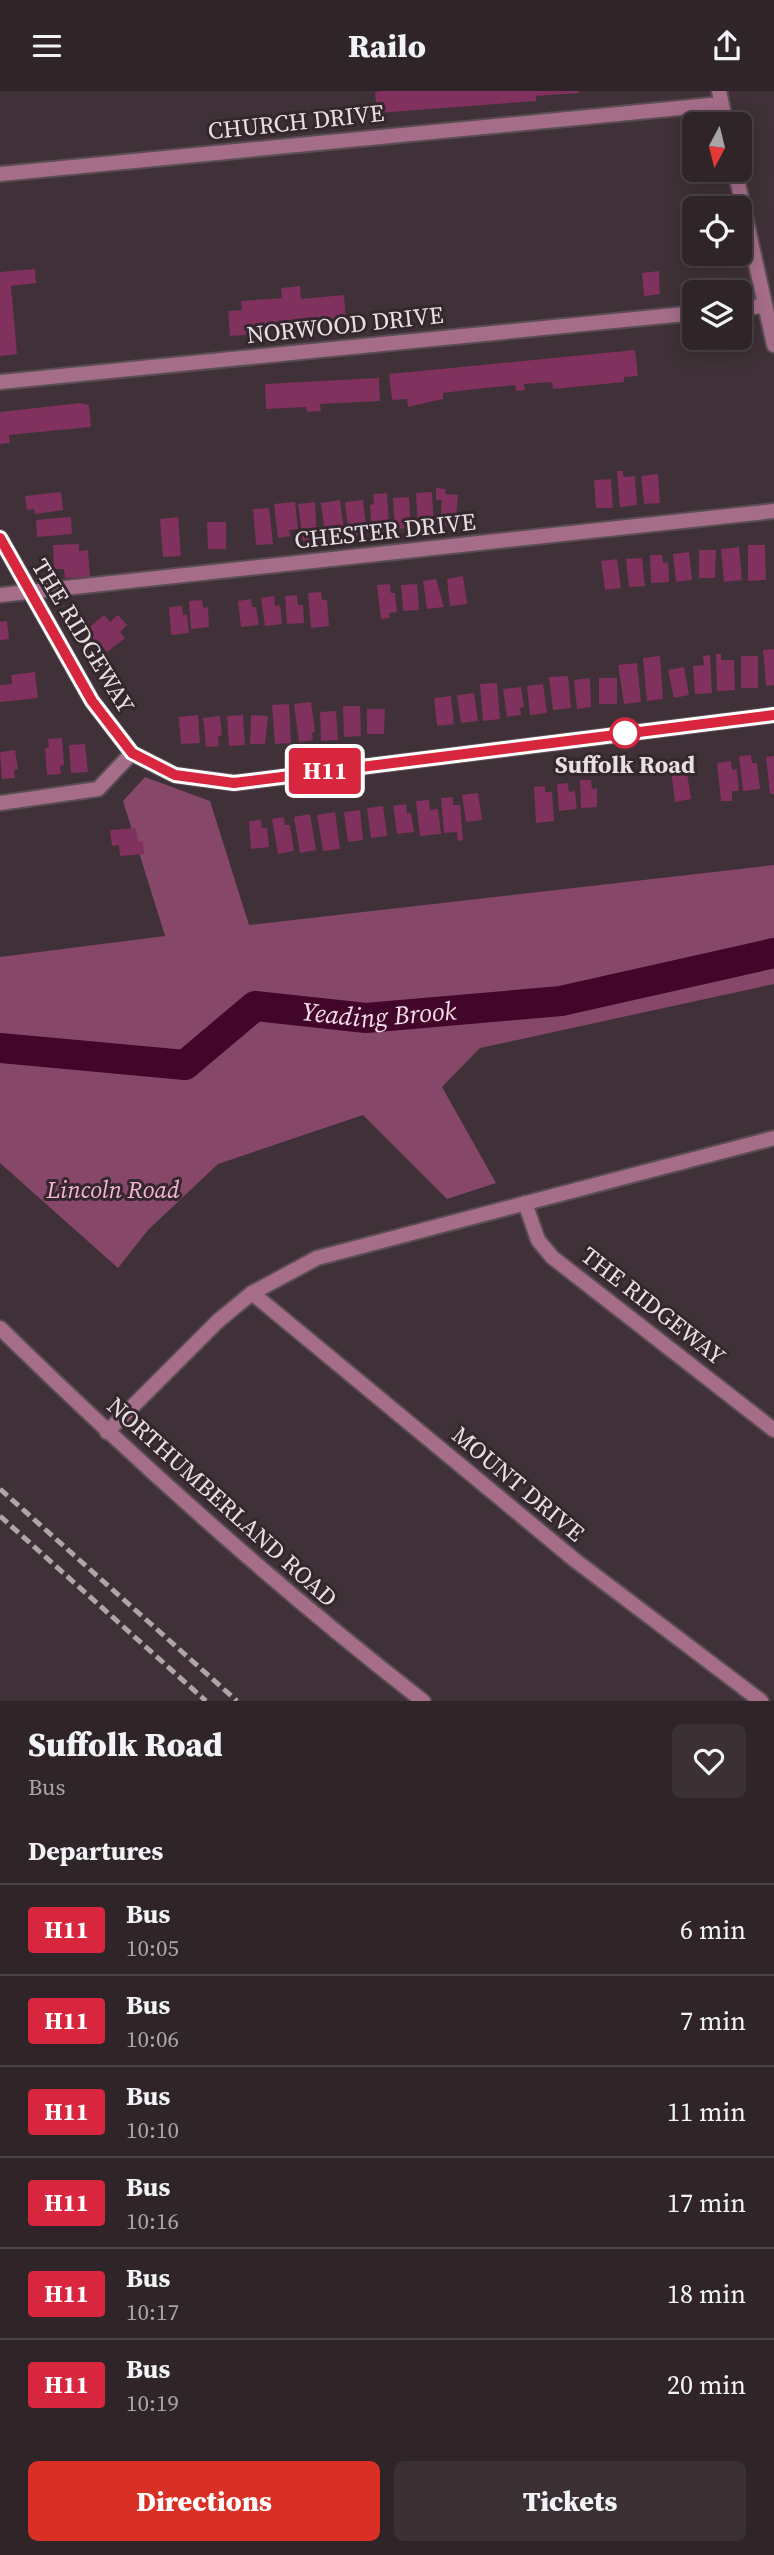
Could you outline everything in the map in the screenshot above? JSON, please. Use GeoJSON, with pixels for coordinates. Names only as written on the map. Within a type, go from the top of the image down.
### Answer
{"type":"FeatureCollection","features":[{"type":"Feature","properties":{"kind":"street","name":"CHURCH DRIVE"},"geometry":{"type":"LineString","coordinates":[[0,174],[720,97]]}},
{"type":"Feature","properties":{"kind":"street"},"geometry":{"type":"LineString","coordinates":[[738,182],[774,345]]}},
{"type":"Feature","properties":{"kind":"street"},"geometry":{"type":"LineString","coordinates":[[752,307],[764,306]]}},
{"type":"Feature","properties":{"kind":"street","name":"NORWOOD DRIVE"},"geometry":{"type":"LineString","coordinates":[[0,382],[682,314]]}},
{"type":"Feature","properties":{"kind":"street","name":"CHESTER DRIVE"},"geometry":{"type":"LineString","coordinates":[[0,595],[774,511]]}},
{"type":"Feature","properties":{"kind":"street","name":"THE RIDGEWAY"},"geometry":{"type":"LineString","coordinates":[[0,538],[92,701],[132,753]]}},
{"type":"Feature","properties":{"kind":"street"},"geometry":{"type":"LineString","coordinates":[[0,803],[98,789],[132,753],[175,775],[234,783],[774,715]]}},
{"type":"Feature","properties":{"kind":"street"},"geometry":{"type":"LineString","coordinates":[[107,1432],[218,1321],[252,1293],[317,1258],[774,1138]]}},
{"type":"Feature","properties":{"kind":"street","name":"THE RIDGEWAY"},"geometry":{"type":"LineString","coordinates":[[525,1203],[538,1240],[552,1257],[774,1430]]}},
{"type":"Feature","properties":{"kind":"street","name":"MOUNT DRIVE"},"geometry":{"type":"LineString","coordinates":[[252,1293],[576,1561],[761,1701]]}},
{"type":"Feature","properties":{"kind":"street","name":"NORTHUMBERLAND ROAD"},"geometry":{"type":"LineString","coordinates":[[0,1328],[107,1432],[328,1627],[423,1701]]}},
{"type":"Feature","properties":{"kind":"green space","name":"Lincoln Road"},"geometry":{"type":"Polygon","coordinates":[[[145,777],[210,801],[249,925],[774,865],[774,984],[480,1048],[442,1087],[496,1183],[447,1199],[363,1115],[218,1164],[148,1230],[118,1268],[0,1163],[0,957],[165,936],[123,801],[145,777]]]}},
{"type":"Feature","properties":{"kind":"building"},"geometry":{"type":"Polygon","coordinates":[[[375,92],[578,93],[536,96],[536,101],[377,113],[375,92]]]}},
{"type":"Feature","properties":{"kind":"building"},"geometry":{"type":"Polygon","coordinates":[[[35,269],[36,283],[11,286],[17,354],[0,356],[0,272],[35,269]]]}},
{"type":"Feature","properties":{"kind":"building"},"geometry":{"type":"Polygon","coordinates":[[[659,271],[660,294],[644,296],[642,273],[659,271]]]}},
{"type":"Feature","properties":{"kind":"building"},"geometry":{"type":"Polygon","coordinates":[[[300,286],[301,299],[344,295],[346,322],[256,329],[256,334],[230,336],[228,311],[242,310],[241,301],[282,298],[281,288],[300,286]]]}},
{"type":"Feature","properties":{"kind":"building"},"geometry":{"type":"Polygon","coordinates":[[[635,350],[638,376],[624,377],[624,382],[553,389],[552,382],[524,384],[525,390],[516,391],[515,385],[467,390],[443,393],[443,399],[408,407],[407,399],[392,400],[389,374],[635,350]]]}},
{"type":"Feature","properties":{"kind":"building"},"geometry":{"type":"Polygon","coordinates":[[[379,378],[380,401],[320,404],[321,411],[307,412],[306,407],[266,409],[265,384],[379,378]]]}},
{"type":"Feature","properties":{"kind":"building"},"geometry":{"type":"Polygon","coordinates":[[[81,403],[89,405],[91,427],[9,435],[10,443],[0,444],[0,412],[81,403]]]}},
{"type":"Feature","properties":{"kind":"building"},"geometry":{"type":"Polygon","coordinates":[[[617,471],[623,471],[623,477],[635,476],[637,505],[620,507],[617,471]]]}},
{"type":"Feature","properties":{"kind":"building"},"geometry":{"type":"Polygon","coordinates":[[[658,474],[660,503],[644,504],[641,476],[658,474]]]}},
{"type":"Feature","properties":{"kind":"building"},"geometry":{"type":"Polygon","coordinates":[[[611,479],[613,508],[596,508],[594,480],[611,479]]]}},
{"type":"Feature","properties":{"kind":"building"},"geometry":{"type":"Polygon","coordinates":[[[436,488],[446,489],[445,494],[458,495],[455,526],[440,525],[442,500],[436,500],[436,488]]]}},
{"type":"Feature","properties":{"kind":"building"},"geometry":{"type":"Polygon","coordinates":[[[61,492],[63,510],[35,514],[34,509],[27,510],[25,496],[61,492]]]}},
{"type":"Feature","properties":{"kind":"building"},"geometry":{"type":"Polygon","coordinates":[[[432,492],[434,527],[418,528],[416,493],[432,492]]]}},
{"type":"Feature","properties":{"kind":"building"},"geometry":{"type":"Polygon","coordinates":[[[387,493],[389,523],[385,524],[386,531],[372,532],[370,505],[374,504],[373,494],[387,493]]]}},
{"type":"Feature","properties":{"kind":"building"},"geometry":{"type":"Polygon","coordinates":[[[409,497],[411,528],[395,529],[393,498],[409,497]]]}},
{"type":"Feature","properties":{"kind":"building"},"geometry":{"type":"Polygon","coordinates":[[[340,500],[344,530],[339,530],[340,538],[326,540],[321,503],[340,500]]]}},
{"type":"Feature","properties":{"kind":"building"},"geometry":{"type":"Polygon","coordinates":[[[363,500],[366,527],[362,528],[363,535],[349,537],[345,502],[363,500]]]}},
{"type":"Feature","properties":{"kind":"building"},"geometry":{"type":"Polygon","coordinates":[[[295,502],[298,529],[289,530],[290,536],[278,538],[274,504],[295,502]]]}},
{"type":"Feature","properties":{"kind":"building"},"geometry":{"type":"Polygon","coordinates":[[[315,502],[317,539],[303,541],[298,504],[315,502]]]}},
{"type":"Feature","properties":{"kind":"building"},"geometry":{"type":"Polygon","coordinates":[[[269,508],[273,544],[256,545],[253,509],[269,508]]]}},
{"type":"Feature","properties":{"kind":"building"},"geometry":{"type":"Polygon","coordinates":[[[71,517],[72,534],[37,537],[36,520],[71,517]]]}},
{"type":"Feature","properties":{"kind":"building"},"geometry":{"type":"Polygon","coordinates":[[[178,517],[181,556],[163,557],[160,519],[178,517]]]}},
{"type":"Feature","properties":{"kind":"building"},"geometry":{"type":"Polygon","coordinates":[[[207,522],[226,522],[226,549],[208,549],[207,522]]]}},
{"type":"Feature","properties":{"kind":"building"},"geometry":{"type":"Polygon","coordinates":[[[79,544],[79,551],[88,550],[90,577],[65,578],[64,569],[54,569],[53,545],[79,544]]]}},
{"type":"Feature","properties":{"kind":"building"},"geometry":{"type":"Polygon","coordinates":[[[748,545],[765,545],[766,580],[748,581],[748,545]]]}},
{"type":"Feature","properties":{"kind":"building"},"geometry":{"type":"Polygon","coordinates":[[[739,547],[742,580],[724,582],[721,549],[739,547]]]}},
{"type":"Feature","properties":{"kind":"building"},"geometry":{"type":"Polygon","coordinates":[[[699,550],[716,550],[715,578],[699,578],[699,550]]]}},
{"type":"Feature","properties":{"kind":"building"},"geometry":{"type":"Polygon","coordinates":[[[689,552],[692,580],[676,582],[673,554],[689,552]]]}},
{"type":"Feature","properties":{"kind":"building"},"geometry":{"type":"Polygon","coordinates":[[[650,555],[662,555],[663,563],[668,562],[669,582],[651,583],[650,555]]]}},
{"type":"Feature","properties":{"kind":"building"},"geometry":{"type":"Polygon","coordinates":[[[642,558],[645,586],[629,587],[626,559],[642,558]]]}},
{"type":"Feature","properties":{"kind":"building"},"geometry":{"type":"Polygon","coordinates":[[[617,559],[621,588],[605,590],[601,561],[617,559]]]}},
{"type":"Feature","properties":{"kind":"building"},"geometry":{"type":"Polygon","coordinates":[[[463,576],[467,604],[450,606],[447,579],[463,576]]]}},
{"type":"Feature","properties":{"kind":"building"},"geometry":{"type":"Polygon","coordinates":[[[436,579],[444,607],[427,609],[423,581],[436,579]]]}},
{"type":"Feature","properties":{"kind":"building"},"geometry":{"type":"Polygon","coordinates":[[[390,584],[391,593],[395,593],[397,612],[389,613],[390,618],[381,619],[377,585],[390,584]]]}},
{"type":"Feature","properties":{"kind":"building"},"geometry":{"type":"Polygon","coordinates":[[[417,584],[419,610],[403,611],[401,585],[417,584]]]}},
{"type":"Feature","properties":{"kind":"building"},"geometry":{"type":"Polygon","coordinates":[[[321,592],[322,600],[327,600],[329,626],[311,628],[308,593],[321,592]]]}},
{"type":"Feature","properties":{"kind":"building"},"geometry":{"type":"Polygon","coordinates":[[[297,595],[298,605],[303,605],[304,623],[287,624],[285,596],[297,595]]]}},
{"type":"Feature","properties":{"kind":"building"},"geometry":{"type":"Polygon","coordinates":[[[274,596],[275,606],[280,605],[282,624],[265,626],[261,598],[274,596]]]}},
{"type":"Feature","properties":{"kind":"building"},"geometry":{"type":"Polygon","coordinates":[[[251,599],[252,607],[256,607],[259,625],[241,627],[238,601],[251,599]]]}},
{"type":"Feature","properties":{"kind":"building"},"geometry":{"type":"Polygon","coordinates":[[[202,600],[203,608],[208,607],[209,627],[191,629],[189,601],[202,600]]]}},
{"type":"Feature","properties":{"kind":"building"},"geometry":{"type":"Polygon","coordinates":[[[182,606],[183,615],[187,614],[189,633],[171,635],[169,607],[182,606]]]}},
{"type":"Feature","properties":{"kind":"building"},"geometry":{"type":"Polygon","coordinates":[[[104,615],[110,622],[118,615],[127,625],[120,632],[125,638],[107,652],[101,645],[98,648],[84,632],[104,615]]]}},
{"type":"Feature","properties":{"kind":"building"},"geometry":{"type":"Polygon","coordinates":[[[7,621],[9,639],[0,640],[0,622],[7,621]]]}},
{"type":"Feature","properties":{"kind":"building"},"geometry":{"type":"Polygon","coordinates":[[[774,649],[774,685],[766,686],[763,650],[774,649]]]}},
{"type":"Feature","properties":{"kind":"building"},"geometry":{"type":"Polygon","coordinates":[[[716,654],[721,654],[721,660],[734,660],[735,690],[717,691],[716,654]]]}},
{"type":"Feature","properties":{"kind":"building"},"geometry":{"type":"Polygon","coordinates":[[[710,655],[712,693],[695,694],[693,666],[704,665],[703,656],[710,655]]]}},
{"type":"Feature","properties":{"kind":"building"},"geometry":{"type":"Polygon","coordinates":[[[660,656],[663,699],[647,701],[643,658],[660,656]]]}},
{"type":"Feature","properties":{"kind":"building"},"geometry":{"type":"Polygon","coordinates":[[[741,656],[758,656],[758,688],[741,688],[741,656]]]}},
{"type":"Feature","properties":{"kind":"building"},"geometry":{"type":"Polygon","coordinates":[[[637,663],[641,702],[624,704],[618,665],[637,663]]]}},
{"type":"Feature","properties":{"kind":"building"},"geometry":{"type":"Polygon","coordinates":[[[684,667],[689,695],[674,698],[668,670],[684,667]]]}},
{"type":"Feature","properties":{"kind":"building"},"geometry":{"type":"Polygon","coordinates":[[[35,672],[38,698],[0,702],[0,685],[12,684],[11,675],[35,672]]]}},
{"type":"Feature","properties":{"kind":"building"},"geometry":{"type":"Polygon","coordinates":[[[568,676],[571,708],[553,710],[549,677],[568,676]]]}},
{"type":"Feature","properties":{"kind":"building"},"geometry":{"type":"Polygon","coordinates":[[[590,678],[591,707],[577,709],[574,680],[590,678]]]}},
{"type":"Feature","properties":{"kind":"building"},"geometry":{"type":"Polygon","coordinates":[[[599,678],[617,678],[617,704],[599,704],[599,678]]]}},
{"type":"Feature","properties":{"kind":"building"},"geometry":{"type":"Polygon","coordinates":[[[497,683],[500,719],[483,721],[480,684],[497,683]]]}},
{"type":"Feature","properties":{"kind":"building"},"geometry":{"type":"Polygon","coordinates":[[[543,684],[547,713],[530,715],[527,686],[543,684]]]}},
{"type":"Feature","properties":{"kind":"building"},"geometry":{"type":"Polygon","coordinates":[[[521,687],[524,707],[520,708],[521,715],[507,717],[503,689],[521,687]]]}},
{"type":"Feature","properties":{"kind":"building"},"geometry":{"type":"Polygon","coordinates":[[[474,693],[478,721],[461,723],[457,695],[474,693]]]}},
{"type":"Feature","properties":{"kind":"building"},"geometry":{"type":"Polygon","coordinates":[[[451,696],[454,724],[437,726],[434,698],[451,696]]]}},
{"type":"Feature","properties":{"kind":"building"},"geometry":{"type":"Polygon","coordinates":[[[311,702],[315,732],[312,733],[313,740],[299,742],[294,704],[311,702]]]}},
{"type":"Feature","properties":{"kind":"building"},"geometry":{"type":"Polygon","coordinates":[[[289,704],[291,743],[275,744],[272,705],[289,704]]]}},
{"type":"Feature","properties":{"kind":"building"},"geometry":{"type":"Polygon","coordinates":[[[343,706],[360,706],[361,736],[344,737],[343,706]]]}},
{"type":"Feature","properties":{"kind":"building"},"geometry":{"type":"Polygon","coordinates":[[[367,709],[385,709],[384,734],[367,734],[367,709]]]}},
{"type":"Feature","properties":{"kind":"building"},"geometry":{"type":"Polygon","coordinates":[[[336,711],[338,740],[321,741],[320,712],[336,711]]]}},
{"type":"Feature","properties":{"kind":"building"},"geometry":{"type":"Polygon","coordinates":[[[198,715],[200,743],[181,744],[179,717],[198,715]]]}},
{"type":"Feature","properties":{"kind":"building"},"geometry":{"type":"Polygon","coordinates":[[[243,715],[245,745],[229,746],[227,716],[243,715]]]}},
{"type":"Feature","properties":{"kind":"building"},"geometry":{"type":"Polygon","coordinates":[[[251,715],[268,716],[265,744],[250,744],[251,715]]]}},
{"type":"Feature","properties":{"kind":"building"},"geometry":{"type":"Polygon","coordinates":[[[220,716],[222,736],[218,736],[219,746],[206,747],[203,718],[220,716]]]}},
{"type":"Feature","properties":{"kind":"building"},"geometry":{"type":"Polygon","coordinates":[[[62,738],[64,765],[60,766],[61,774],[47,775],[45,748],[49,747],[48,739],[62,738]]]}},
{"type":"Feature","properties":{"kind":"building"},"geometry":{"type":"Polygon","coordinates":[[[85,744],[88,772],[71,773],[69,745],[85,744]]]}},
{"type":"Feature","properties":{"kind":"building"},"geometry":{"type":"Polygon","coordinates":[[[15,750],[18,769],[14,770],[15,778],[2,779],[0,752],[15,750]]]}},
{"type":"Feature","properties":{"kind":"building"},"geometry":{"type":"Polygon","coordinates":[[[751,755],[752,763],[757,763],[760,789],[743,791],[739,756],[751,755]]]}},
{"type":"Feature","properties":{"kind":"building"},"geometry":{"type":"Polygon","coordinates":[[[774,756],[774,794],[770,794],[766,757],[774,756]]]}},
{"type":"Feature","properties":{"kind":"building"},"geometry":{"type":"Polygon","coordinates":[[[731,761],[732,770],[737,769],[739,791],[732,791],[732,801],[721,801],[717,763],[731,761]]]}},
{"type":"Feature","properties":{"kind":"building"},"geometry":{"type":"Polygon","coordinates":[[[686,767],[691,799],[675,802],[671,769],[686,767]]]}},
{"type":"Feature","properties":{"kind":"building"},"geometry":{"type":"Polygon","coordinates":[[[580,780],[591,780],[592,789],[597,788],[597,807],[581,808],[580,780]]]}},
{"type":"Feature","properties":{"kind":"building"},"geometry":{"type":"Polygon","coordinates":[[[568,783],[569,792],[575,791],[577,809],[559,811],[557,784],[568,783]]]}},
{"type":"Feature","properties":{"kind":"building"},"geometry":{"type":"Polygon","coordinates":[[[545,786],[545,792],[552,792],[554,821],[536,823],[534,787],[545,786]]]}},
{"type":"Feature","properties":{"kind":"building"},"geometry":{"type":"Polygon","coordinates":[[[478,793],[482,820],[466,822],[462,795],[478,793]]]}},
{"type":"Feature","properties":{"kind":"building"},"geometry":{"type":"Polygon","coordinates":[[[453,797],[453,805],[460,805],[463,840],[458,841],[457,832],[444,833],[441,798],[453,797]]]}},
{"type":"Feature","properties":{"kind":"building"},"geometry":{"type":"Polygon","coordinates":[[[429,800],[430,810],[438,809],[441,834],[420,836],[416,801],[429,800]]]}},
{"type":"Feature","properties":{"kind":"building"},"geometry":{"type":"Polygon","coordinates":[[[406,804],[407,814],[411,813],[414,832],[397,834],[393,806],[406,804]]]}},
{"type":"Feature","properties":{"kind":"building"},"geometry":{"type":"Polygon","coordinates":[[[383,806],[387,836],[371,838],[367,808],[383,806]]]}},
{"type":"Feature","properties":{"kind":"building"},"geometry":{"type":"Polygon","coordinates":[[[360,810],[363,840],[348,842],[344,812],[360,810]]]}},
{"type":"Feature","properties":{"kind":"building"},"geometry":{"type":"Polygon","coordinates":[[[335,812],[340,849],[323,851],[317,815],[335,812]]]}},
{"type":"Feature","properties":{"kind":"building"},"geometry":{"type":"Polygon","coordinates":[[[310,814],[316,850],[300,853],[294,817],[310,814]]]}},
{"type":"Feature","properties":{"kind":"building"},"geometry":{"type":"Polygon","coordinates":[[[284,817],[285,825],[290,825],[294,851],[278,854],[272,819],[284,817]]]}},
{"type":"Feature","properties":{"kind":"building"},"geometry":{"type":"Polygon","coordinates":[[[261,820],[262,828],[267,828],[269,847],[251,849],[249,821],[261,820]]]}},
{"type":"Feature","properties":{"kind":"building"},"geometry":{"type":"Polygon","coordinates":[[[136,828],[138,842],[143,841],[144,854],[120,856],[119,845],[112,846],[110,830],[136,828]]]}},
{"type":"Feature","properties":{"kind":"waterway","name":"Yeading Brook"},"geometry":{"type":"LineString","coordinates":[[0,1048],[185,1065],[255,1006],[366,1018],[561,1001],[774,953]]}},
{"type":"Feature","properties":{"kind":"railway"},"geometry":{"type":"LineString","coordinates":[[0,1489],[237,1701]]}},
{"type":"Feature","properties":{"kind":"railway"},"geometry":{"type":"LineString","coordinates":[[0,1516],[206,1701]]}},
{"type":"Feature","properties":{"kind":"bus line","name":"H11"},"geometry":{"type":"LineString","coordinates":[[0,538],[92,701],[117,737],[132,753],[175,775],[234,783],[774,715]]}},
{"type":"Feature","properties":{"kind":"place","name":"Suffolk Road"},"geometry":{"type":"Point","coordinates":[625,733]}}]}
